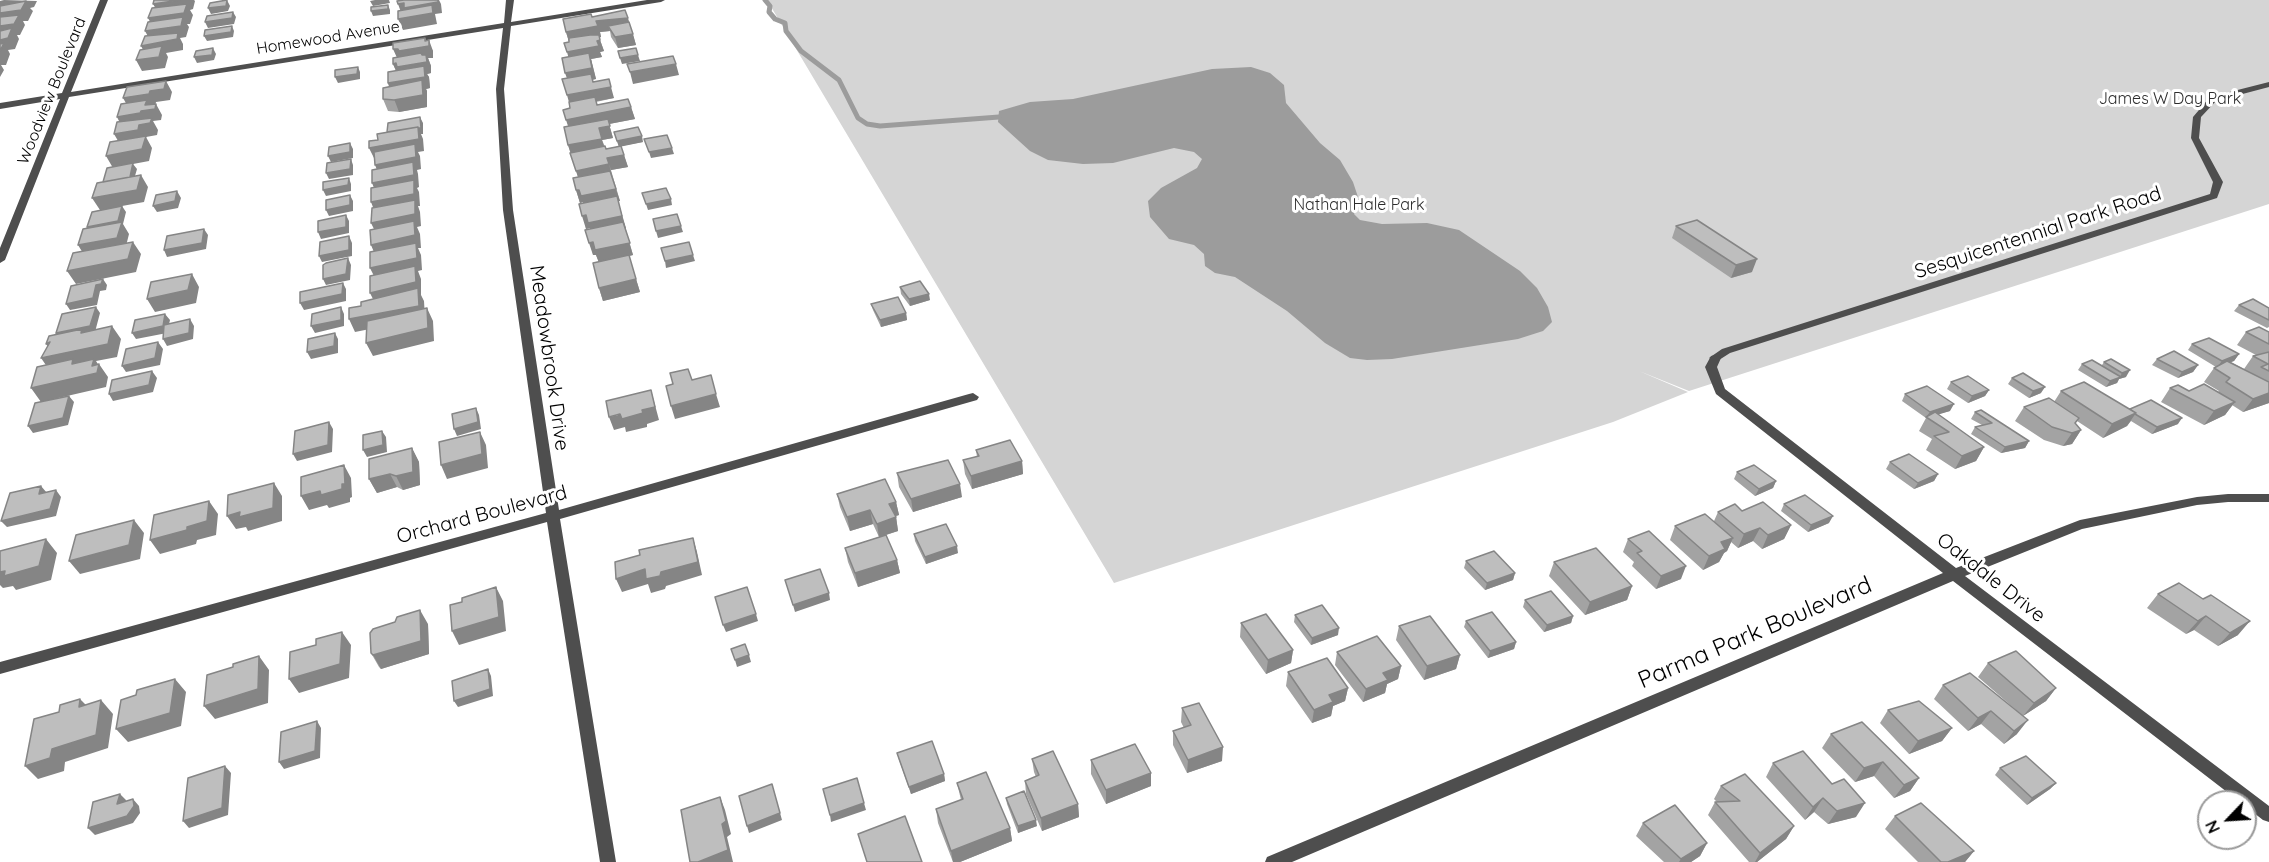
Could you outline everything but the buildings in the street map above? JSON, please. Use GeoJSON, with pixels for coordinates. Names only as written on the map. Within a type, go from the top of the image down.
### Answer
{"type":"FeatureCollection","features":[{"type":"Feature","properties":{"kind":"street","name":"Woodview Boulevard"},"geometry":{"type":"LineString","coordinates":[[0,260],[104,0]]}},
{"type":"Feature","properties":{"kind":"street","name":"Meadowbrook Drive"},"geometry":{"type":"LineString","coordinates":[[510,0],[500,89],[508,210],[553,516],[608,862]]}},
{"type":"Feature","properties":{"kind":"street","name":"Homewood Avenue"},"geometry":{"type":"LineString","coordinates":[[0,106],[661,0]]}},
{"type":"Feature","properties":{"kind":"street","name":"Sesquicentennial Park Road"},"geometry":{"type":"LineString","coordinates":[[1715,358],[1726,351],[2214,196],[2218,183],[2195,138],[2197,117],[2213,99],[2269,84]]}},
{"type":"Feature","properties":{"kind":"street","name":"Oakdale Drive"},"geometry":{"type":"LineString","coordinates":[[1715,358],[1711,367],[1720,391],[1953,574],[2269,815]]}},
{"type":"Feature","properties":{"kind":"street","name":"Orchard Boulevard"},"geometry":{"type":"LineString","coordinates":[[0,668],[553,516],[973,397]]}},
{"type":"Feature","properties":{"kind":"street","name":"Parma Park Boulevard"},"geometry":{"type":"LineString","coordinates":[[1273,862],[1953,574],[2080,525],[2198,501],[2269,498]]}},
{"type":"Feature","properties":{"kind":"green space","name":"Nathan Hale Park"},"geometry":{"type":"Polygon","coordinates":[[[767,0],[2269,0],[2269,204],[1689,391],[1639,371],[1688,392],[1613,422],[1114,583],[767,0]]]}},
{"type":"Feature","properties":{"kind":"shaded area"},"geometry":{"type":"Polygon","coordinates":[[[1251,67],[1270,73],[1284,85],[1286,103],[1320,143],[1340,160],[1353,182],[1359,200],[1354,214],[1360,220],[1382,224],[1427,223],[1459,230],[1520,271],[1537,288],[1548,307],[1552,322],[1543,331],[1518,339],[1392,359],[1350,358],[1325,343],[1287,311],[1235,277],[1215,273],[1205,266],[1204,254],[1194,245],[1169,239],[1150,217],[1148,201],[1161,188],[1197,168],[1202,159],[1194,152],[1174,148],[1113,163],[1083,164],[1048,160],[1030,151],[998,122],[999,111],[1030,102],[1073,99],[1212,69],[1251,67]]]}},
{"type":"Feature","properties":{"kind":"waterway"},"geometry":{"type":"LineString","coordinates":[[765,0],[770,6],[769,12],[775,19],[785,23],[786,31],[801,51],[839,80],[858,118],[867,124],[880,126],[999,117]]}},
{"type":"Feature","properties":{"kind":"park label","name":"James W Day Park"},"geometry":{"type":"Point","coordinates":[2170,99]}}]}
